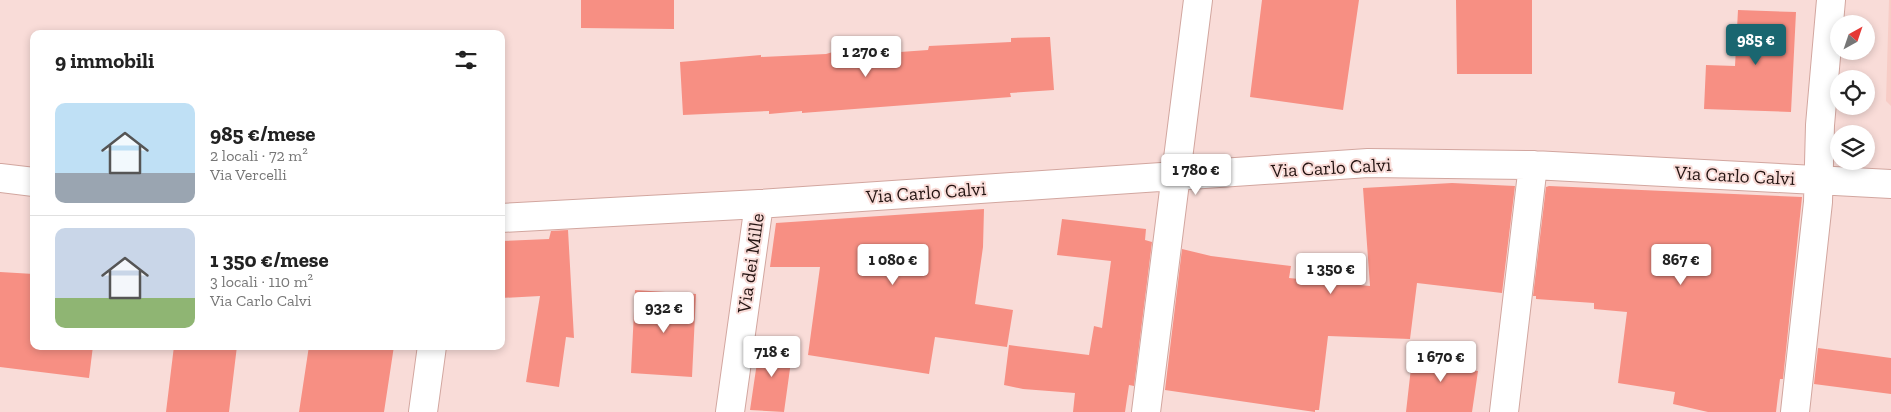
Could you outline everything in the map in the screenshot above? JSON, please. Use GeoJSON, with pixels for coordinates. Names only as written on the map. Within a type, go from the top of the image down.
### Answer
{"type":"FeatureCollection","features":[{"type":"Feature","properties":{"kind":"street"},"geometry":{"type":"LineString","coordinates":[[1146,412],[1198,0]]}},
{"type":"Feature","properties":{"kind":"street"},"geometry":{"type":"LineString","coordinates":[[1795,412],[1814,244],[1819,179],[1820,125],[1831,0]]}},
{"type":"Feature","properties":{"kind":"street","name":"Via Carlo Calvi"},"geometry":{"type":"LineString","coordinates":[[505,218],[759,204],[1368,163],[1533,165],[1891,184]]}},
{"type":"Feature","properties":{"kind":"street"},"geometry":{"type":"LineString","coordinates":[[1504,412],[1533,165]]}},
{"type":"Feature","properties":{"kind":"street"},"geometry":{"type":"LineString","coordinates":[[0,178],[30,182]]}},
{"type":"Feature","properties":{"kind":"street","name":"Via dei Mille"},"geometry":{"type":"LineString","coordinates":[[730,412],[759,204]]}},
{"type":"Feature","properties":{"kind":"street"},"geometry":{"type":"LineString","coordinates":[[423,412],[431,350]]}},
{"type":"Feature","properties":{"kind":"shaded area"},"geometry":{"type":"Polygon","coordinates":[[[1889,0],[1891,0],[1891,106],[1886,101],[1889,0]]]}},
{"type":"Feature","properties":{"kind":"building"},"geometry":{"type":"Polygon","coordinates":[[[581,0],[674,0],[674,29],[581,28],[581,0]]]}},
{"type":"Feature","properties":{"kind":"building"},"geometry":{"type":"Polygon","coordinates":[[[1262,0],[1359,0],[1343,110],[1250,97],[1262,0]]]}},
{"type":"Feature","properties":{"kind":"building"},"geometry":{"type":"Polygon","coordinates":[[[1456,0],[1532,0],[1532,74],[1457,74],[1456,0]]]}},
{"type":"Feature","properties":{"kind":"building"},"geometry":{"type":"Polygon","coordinates":[[[1738,10],[1796,12],[1791,112],[1704,109],[1706,65],[1735,66],[1738,10]]]}},
{"type":"Feature","properties":{"kind":"building"},"geometry":{"type":"Polygon","coordinates":[[[1050,37],[1054,90],[1010,93],[1011,97],[802,113],[802,111],[769,114],[769,111],[683,115],[680,62],[761,55],[761,57],[826,54],[843,49],[844,56],[928,50],[929,46],[1011,42],[1011,38],[1050,37]]]}},
{"type":"Feature","properties":{"kind":"building"},"geometry":{"type":"Polygon","coordinates":[[[1452,183],[1515,186],[1502,293],[1417,283],[1410,339],[1328,336],[1319,410],[1315,410],[1315,412],[1165,390],[1182,249],[1211,256],[1291,266],[1289,278],[1370,286],[1363,188],[1452,183]]]}},
{"type":"Feature","properties":{"kind":"building"},"geometry":{"type":"Polygon","coordinates":[[[1546,187],[1802,197],[1783,379],[1780,379],[1776,412],[1708,412],[1673,404],[1675,392],[1618,383],[1627,312],[1594,309],[1594,303],[1536,299],[1536,296],[1533,296],[1546,187]]]}},
{"type":"Feature","properties":{"kind":"building"},"geometry":{"type":"Polygon","coordinates":[[[984,209],[983,247],[975,304],[1013,310],[1007,347],[935,337],[929,374],[808,355],[820,267],[770,267],[776,223],[984,209]]]}},
{"type":"Feature","properties":{"kind":"building"},"geometry":{"type":"Polygon","coordinates":[[[1062,219],[1146,229],[1145,240],[1152,242],[1134,386],[1129,385],[1125,412],[1073,412],[1075,393],[1023,389],[1004,385],[1009,345],[1089,355],[1094,326],[1102,328],[1111,261],[1057,255],[1062,219]]]}},
{"type":"Feature","properties":{"kind":"building"},"geometry":{"type":"Polygon","coordinates":[[[568,230],[574,338],[566,337],[559,387],[526,382],[540,296],[505,298],[505,241],[549,239],[551,231],[568,230]]]}},
{"type":"Feature","properties":{"kind":"building"},"geometry":{"type":"Polygon","coordinates":[[[0,272],[30,274],[30,350],[92,350],[89,378],[0,367],[0,272]]]}},
{"type":"Feature","properties":{"kind":"building"},"geometry":{"type":"Polygon","coordinates":[[[635,290],[696,294],[692,377],[631,373],[635,290]]]}},
{"type":"Feature","properties":{"kind":"building"},"geometry":{"type":"Polygon","coordinates":[[[760,342],[793,347],[784,412],[750,410],[760,342]]]}},
{"type":"Feature","properties":{"kind":"building"},"geometry":{"type":"Polygon","coordinates":[[[1818,348],[1891,358],[1891,394],[1814,384],[1818,348]]]}},
{"type":"Feature","properties":{"kind":"building"},"geometry":{"type":"Polygon","coordinates":[[[174,350],[237,350],[229,412],[166,412],[174,350]]]}},
{"type":"Feature","properties":{"kind":"building"},"geometry":{"type":"Polygon","coordinates":[[[308,350],[393,350],[384,412],[299,412],[308,350]]]}},
{"type":"Feature","properties":{"kind":"building"},"geometry":{"type":"Polygon","coordinates":[[[1413,350],[1464,355],[1464,358],[1472,360],[1470,370],[1478,371],[1472,412],[1406,412],[1413,350]]]}}]}
